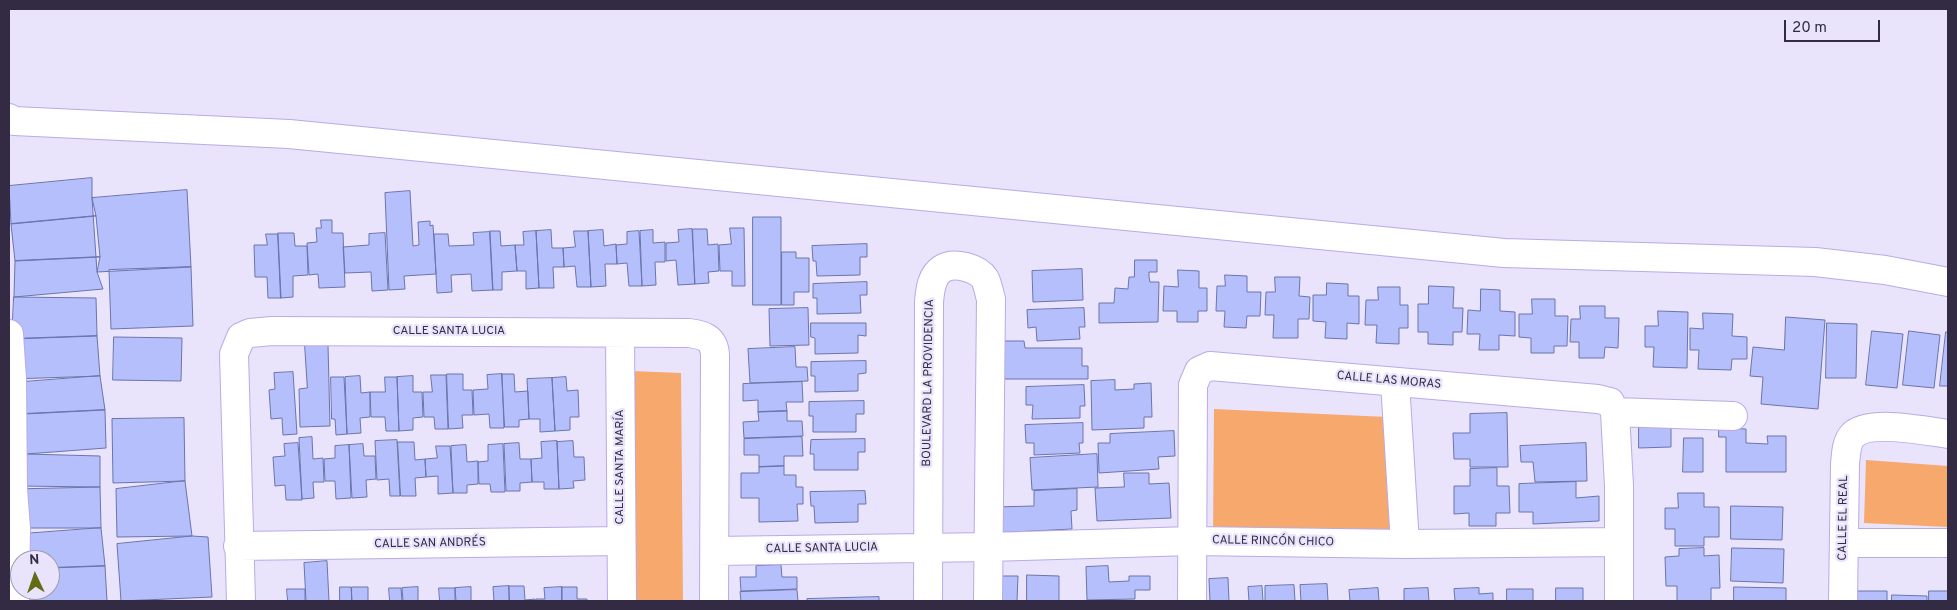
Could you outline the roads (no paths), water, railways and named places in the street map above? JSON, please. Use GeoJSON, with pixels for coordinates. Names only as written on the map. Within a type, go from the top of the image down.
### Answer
{"type":"FeatureCollection","features":[{"type":"Feature","properties":{"kind":"street"},"geometry":{"type":"LineString","coordinates":[[9,118],[14,121],[289,134],[1504,253],[1815,262],[1885,270],[1948,282]]}},
{"type":"Feature","properties":{"kind":"street","name":"BOULEVARD LA PROVIDENCIA"},"geometry":{"type":"LineString","coordinates":[[928,601],[930,288],[934,277],[942,268],[956,266],[969,268],[979,273],[986,281],[991,299],[988,601]]}},
{"type":"Feature","properties":{"kind":"street","name":"CALLE SANTA LUCIA"},"geometry":{"type":"LineString","coordinates":[[241,601],[234,354],[241,337],[250,333],[272,331],[699,334],[706,336],[713,342],[715,355],[714,601]]}},
{"type":"Feature","properties":{"kind":"street"},"geometry":{"type":"LineString","coordinates":[[9,334],[16,528],[16,601]]}},
{"type":"Feature","properties":{"kind":"street","name":"CALLE SANTA MARÍA"},"geometry":{"type":"LineString","coordinates":[[620,334],[622,601]]}},
{"type":"Feature","properties":{"kind":"street","name":"CALLE LAS MORAS"},"geometry":{"type":"LineString","coordinates":[[1192,601],[1192,391],[1195,377],[1199,371],[1210,366],[1605,399],[1610,402],[1615,412]]}},
{"type":"Feature","properties":{"kind":"street"},"geometry":{"type":"LineString","coordinates":[[1395,382],[1405,544]]}},
{"type":"Feature","properties":{"kind":"street"},"geometry":{"type":"LineString","coordinates":[[1619,601],[1619,486],[1615,412],[1733,416]]}},
{"type":"Feature","properties":{"kind":"street","name":"CALLE EL REAL"},"geometry":{"type":"LineString","coordinates":[[1843,601],[1845,464],[1847,449],[1852,436],[1863,429],[1876,427],[1948,434]]}},
{"type":"Feature","properties":{"kind":"street","name":"CALLE RINCÓN CHICO"},"geometry":{"type":"LineString","coordinates":[[928,548],[1192,540],[1405,544],[1619,542]]}},
{"type":"Feature","properties":{"kind":"street","name":"CALLE SAN ANDRÉS"},"geometry":{"type":"LineString","coordinates":[[238,546],[621,541]]}},
{"type":"Feature","properties":{"kind":"street"},"geometry":{"type":"LineString","coordinates":[[1844,542],[1948,543]]}},
{"type":"Feature","properties":{"kind":"street","name":"CALLE SANTA LUCIA"},"geometry":{"type":"LineString","coordinates":[[715,551],[928,548]]}}]}
